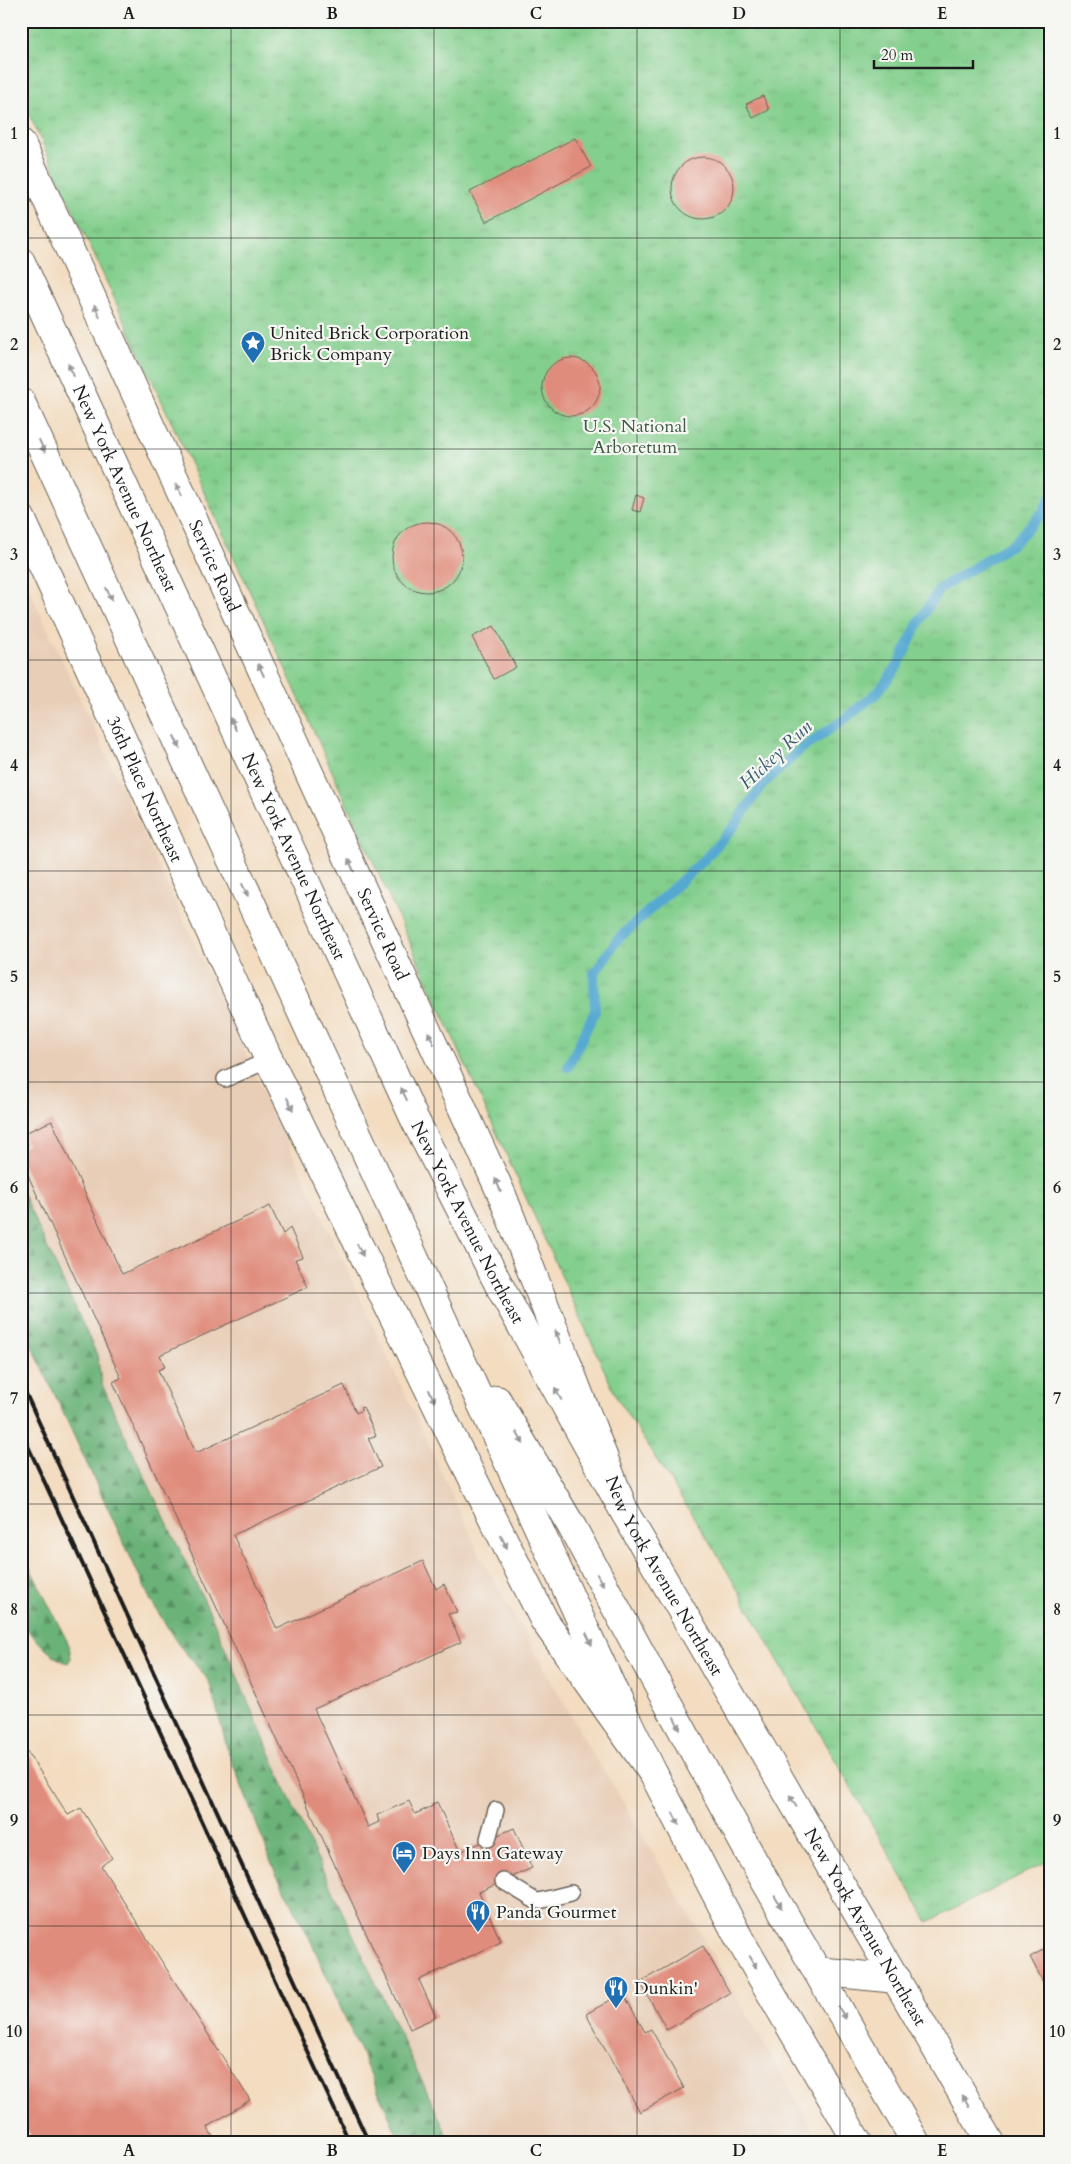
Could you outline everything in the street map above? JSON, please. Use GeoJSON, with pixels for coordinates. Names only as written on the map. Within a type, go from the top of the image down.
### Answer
{"type":"FeatureCollection","features":[{"type":"Feature","properties":{"kind":"main road","name":"Service Road"},"geometry":{"type":"LineString","coordinates":[[21,142],[502,1195],[625,1513]]}},
{"type":"Feature","properties":{"kind":"main road","name":"New York Avenue Northeast"},"geometry":{"type":"LineString","coordinates":[[21,262],[415,1120],[500,1287],[625,1513],[991,2143]]}},
{"type":"Feature","properties":{"kind":"main road"},"geometry":{"type":"LineString","coordinates":[[21,402],[624,1714],[654,1776],[740,1940],[858,2143]]}},
{"type":"Feature","properties":{"kind":"main road","name":"36th Place Northeast"},"geometry":{"type":"LineString","coordinates":[[21,518],[269,1060],[452,1437],[544,1620],[654,1776]]}},
{"type":"Feature","properties":{"kind":"main road"},"geometry":{"type":"LineString","coordinates":[[416,1260],[572,1527],[695,1756],[916,2143]]}},
{"type":"Feature","properties":{"kind":"main road"},"geometry":{"type":"LineString","coordinates":[[817,1971],[897,1979]]}},
{"type":"Feature","properties":{"kind":"lane"},"geometry":{"type":"LineString","coordinates":[[226,1079],[269,1060]]}},
{"type":"Feature","properties":{"kind":"lane"},"geometry":{"type":"LineString","coordinates":[[488,1839],[496,1810]]}},
{"type":"Feature","properties":{"kind":"lane"},"geometry":{"type":"LineString","coordinates":[[504,1881],[534,1900],[540,1901],[571,1892]]}},
{"type":"Feature","properties":{"kind":"shaded area"},"geometry":{"type":"Polygon","coordinates":[[[21,572],[481,1557],[595,1758],[607,1775],[706,1943],[821,2143],[451,2143],[295,1811],[211,1615],[119,1423],[102,1384],[97,1355],[21,1190],[21,572]]]}},
{"type":"Feature","properties":{"kind":"green space","name":"U.S. National Arboretum"},"geometry":{"type":"Polygon","coordinates":[[[21,21],[1050,21],[1050,1860],[928,1922],[716,1552],[617,1398],[281,659],[21,96],[21,21]]]}},
{"type":"Feature","properties":{"kind":"green space"},"geometry":{"type":"Polygon","coordinates":[[[21,1190],[97,1355],[102,1384],[119,1423],[211,1615],[295,1811],[451,2143],[401,2143],[309,1937],[276,1874],[228,1751],[209,1681],[178,1644],[151,1601],[21,1323],[21,1190]]]}},
{"type":"Feature","properties":{"kind":"green space"},"geometry":{"type":"Polygon","coordinates":[[[21,1550],[69,1645],[71,1658],[68,1663],[49,1652],[21,1623],[21,1550]]]}},
{"type":"Feature","properties":{"kind":"building"},"geometry":{"type":"Polygon","coordinates":[[[763,96],[769,110],[753,118],[746,104],[763,96]]]}},
{"type":"Feature","properties":{"kind":"building"},"geometry":{"type":"Polygon","coordinates":[[[575,138],[591,167],[486,222],[470,192],[575,138]]]}},
{"type":"Feature","properties":{"kind":"building"},"geometry":{"type":"Polygon","coordinates":[[[703,157],[720,162],[725,166],[729,171],[734,188],[729,205],[725,210],[720,214],[703,219],[686,214],[681,210],[677,205],[672,188],[677,171],[681,166],[686,162],[703,157]]]}},
{"type":"Feature","properties":{"kind":"building"},"geometry":{"type":"Polygon","coordinates":[[[571,358],[587,363],[595,371],[600,387],[595,403],[587,411],[571,416],[555,411],[547,403],[542,387],[547,371],[555,363],[571,358]]]}},
{"type":"Feature","properties":{"kind":"building"},"geometry":{"type":"Polygon","coordinates":[[[636,495],[644,498],[640,512],[632,510],[636,495]]]}},
{"type":"Feature","properties":{"kind":"building"},"geometry":{"type":"Polygon","coordinates":[[[427,522],[440,525],[452,532],[459,544],[462,557],[459,570],[452,582],[440,589],[427,592],[414,589],[402,582],[395,570],[392,557],[395,544],[402,532],[414,525],[427,522]]]}},
{"type":"Feature","properties":{"kind":"building"},"geometry":{"type":"Polygon","coordinates":[[[494,626],[516,667],[494,679],[472,637],[494,626]]]}},
{"type":"Feature","properties":{"kind":"building"},"geometry":{"type":"Polygon","coordinates":[[[52,1121],[122,1274],[270,1206],[283,1234],[290,1228],[303,1257],[295,1259],[308,1287],[160,1355],[165,1367],[158,1370],[196,1453],[344,1385],[356,1413],[362,1410],[360,1408],[363,1407],[376,1436],[368,1438],[381,1467],[233,1535],[277,1629],[423,1561],[436,1589],[444,1584],[457,1612],[448,1614],[461,1642],[314,1709],[368,1827],[379,1822],[377,1815],[409,1801],[415,1814],[433,1806],[432,1804],[437,1802],[460,1852],[514,1828],[532,1868],[479,1892],[501,1942],[419,1980],[436,2017],[410,2029],[113,1382],[121,1378],[21,1160],[21,1148],[28,1145],[22,1134],[52,1121]]]}},
{"type":"Feature","properties":{"kind":"building"},"geometry":{"type":"Polygon","coordinates":[[[21,1742],[68,1815],[81,1808],[112,1858],[101,1866],[250,2100],[207,2127],[217,2143],[35,2143],[21,2120],[21,1742]]]}},
{"type":"Feature","properties":{"kind":"building"},"geometry":{"type":"Polygon","coordinates":[[[703,1946],[730,1993],[667,2030],[640,1982],[703,1946]]]}},
{"type":"Feature","properties":{"kind":"building"},"geometry":{"type":"Polygon","coordinates":[[[1050,1946],[1050,1995],[1030,1957],[1050,1946]]]}},
{"type":"Feature","properties":{"kind":"building"},"geometry":{"type":"Polygon","coordinates":[[[623,1993],[645,2032],[651,2029],[684,2088],[640,2112],[586,2014],[623,1993]]]}},
{"type":"Feature","properties":{"kind":"waterway","name":"Hickey Run"},"geometry":{"type":"LineString","coordinates":[[568,1067],[595,1011],[594,974],[617,940],[704,860],[734,826],[763,784],[800,750],[846,718],[877,693],[897,667],[918,624],[939,589],[1014,543],[1043,512],[1050,498]]}},
{"type":"Feature","properties":{"kind":"railway"},"geometry":{"type":"LineString","coordinates":[[21,1383],[369,2143]]}},
{"type":"Feature","properties":{"kind":"railway"},"geometry":{"type":"LineString","coordinates":[[21,1431],[350,2143]]}},
{"type":"Feature","properties":{"kind":"place","name":"United Brick Corporation Brick Company"},"geometry":{"type":"Point","coordinates":[253,364]}},
{"type":"Feature","properties":{"kind":"place","name":"Days Inn Gateway"},"geometry":{"type":"Point","coordinates":[404,1874]}},
{"type":"Feature","properties":{"kind":"place","name":"Panda Gourmet"},"geometry":{"type":"Point","coordinates":[478,1933]}},
{"type":"Feature","properties":{"kind":"place","name":"Dunkin'"},"geometry":{"type":"Point","coordinates":[616,2009]}}]}
